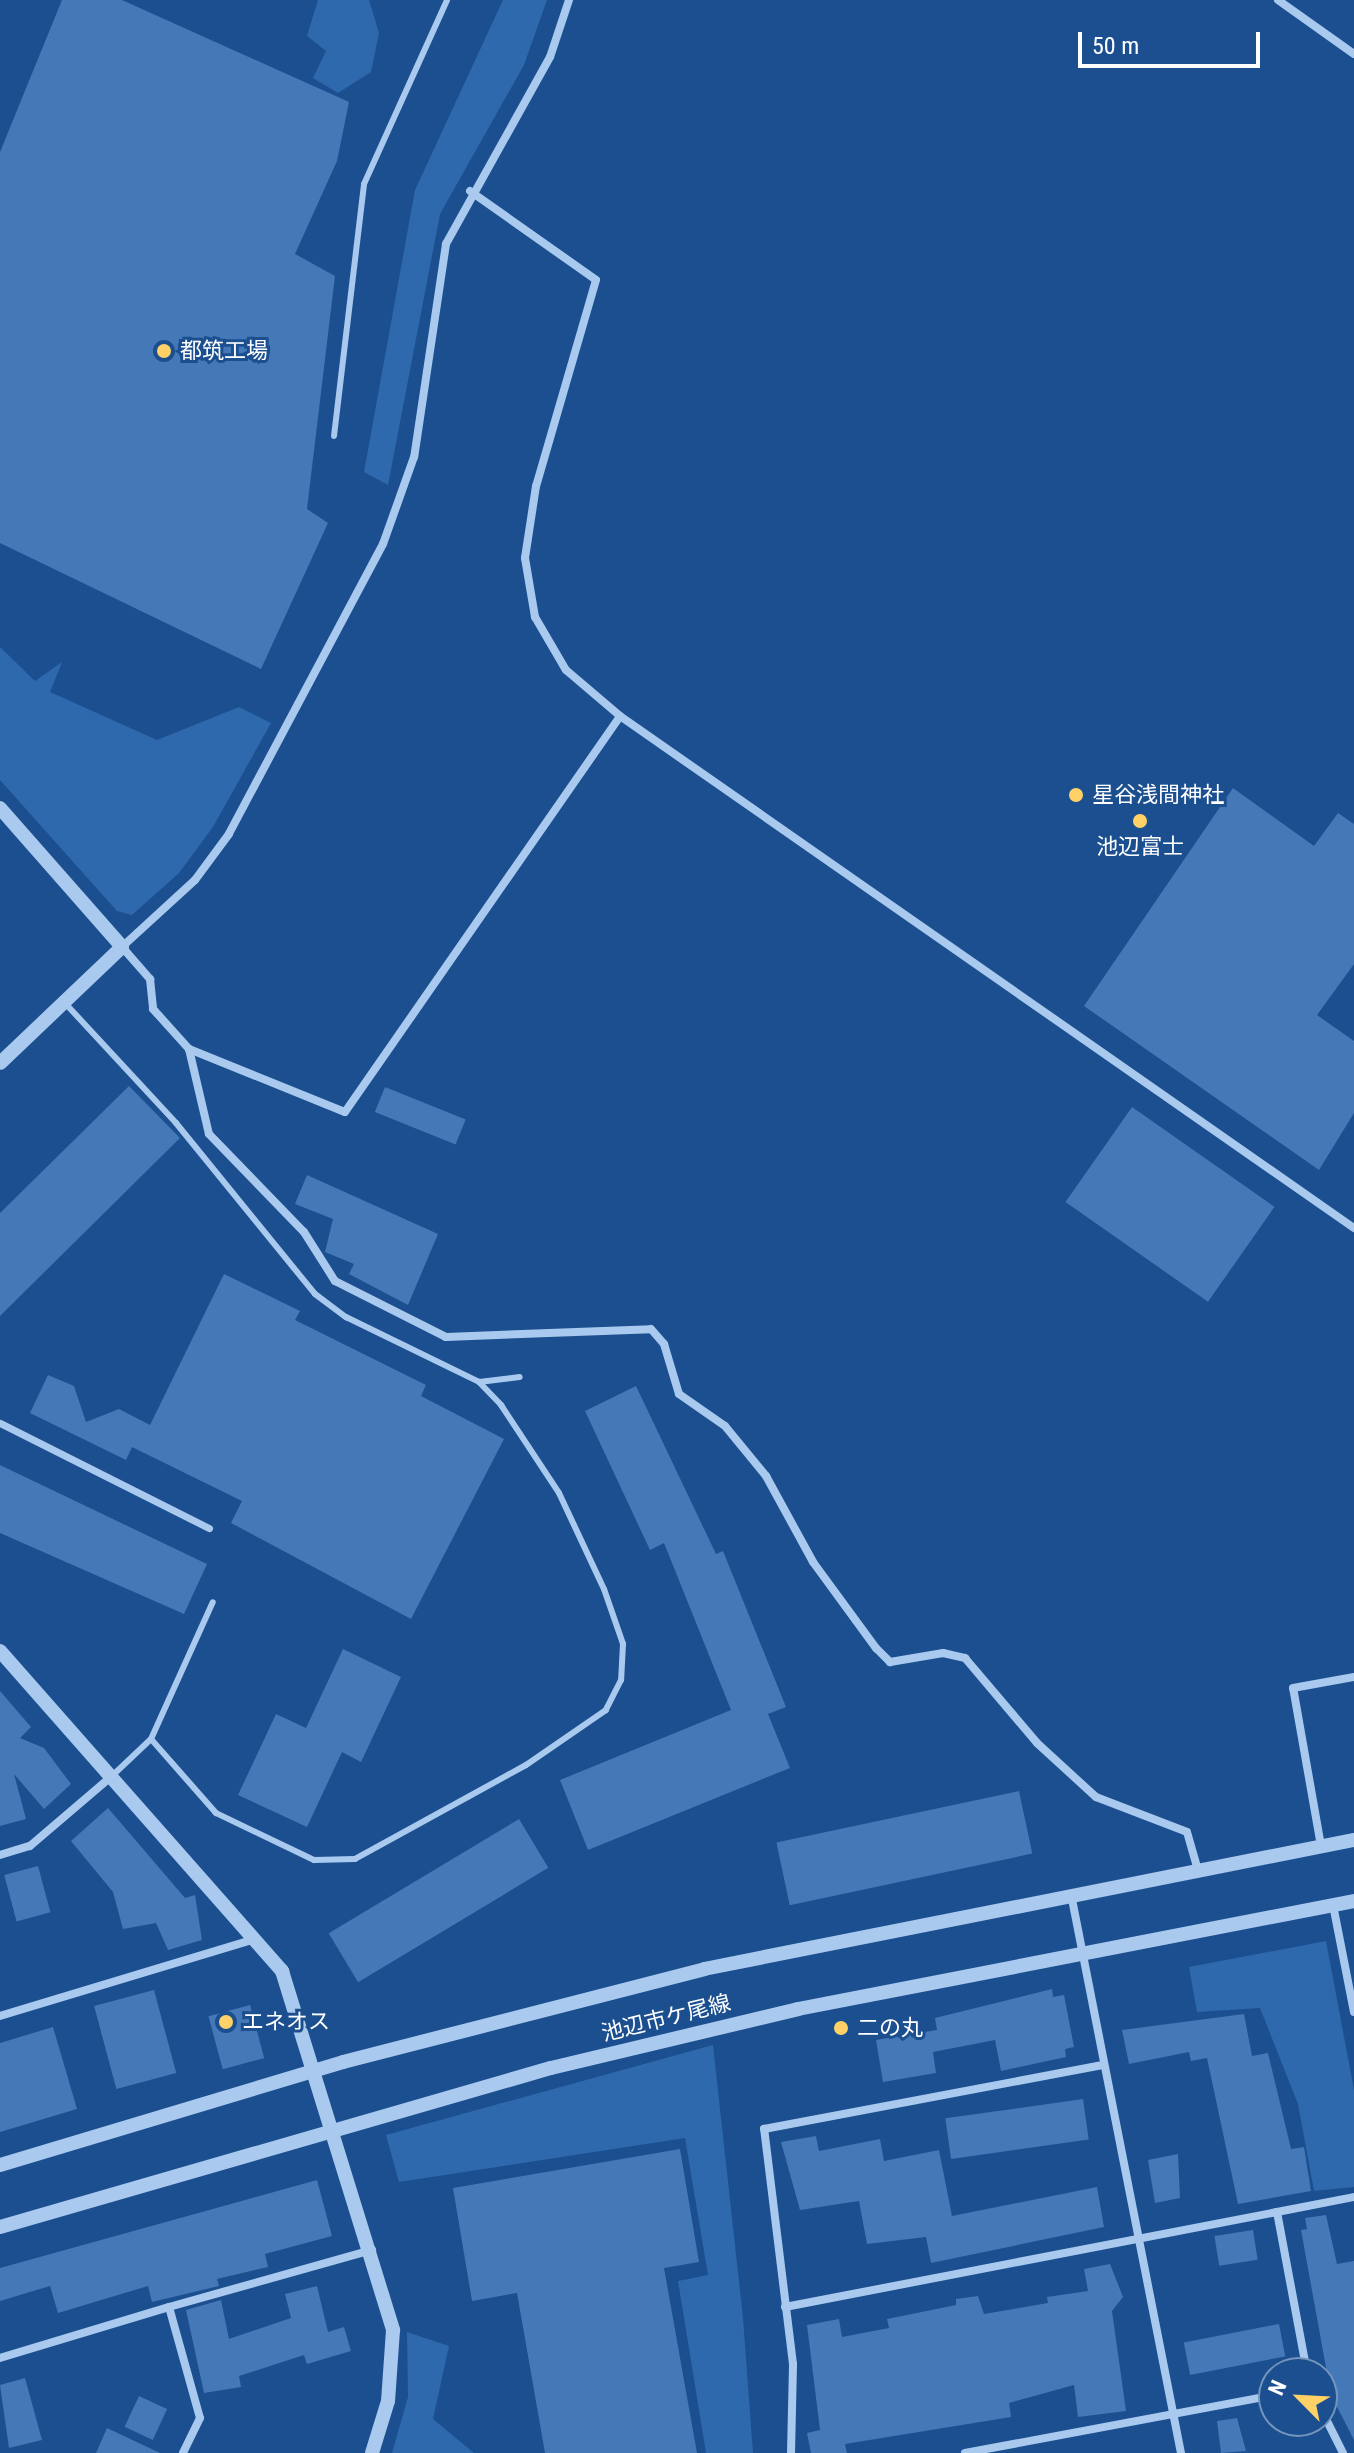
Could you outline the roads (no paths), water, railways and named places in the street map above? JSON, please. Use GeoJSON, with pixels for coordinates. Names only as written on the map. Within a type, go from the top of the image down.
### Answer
{"type":"FeatureCollection","features":[{"type":"Feature","properties":{"kind":"street"},"geometry":{"type":"LineString","coordinates":[[0,1063],[195,880],[229,834],[383,544],[414,457],[446,244],[470,191],[550,57],[569,0]]}},
{"type":"Feature","properties":{"kind":"street"},"geometry":{"type":"LineString","coordinates":[[1278,0],[1354,54]]}},
{"type":"Feature","properties":{"kind":"street"},"geometry":{"type":"LineString","coordinates":[[470,191],[596,280],[536,486],[525,558],[535,617],[566,670],[620,716],[1354,1228]]}},
{"type":"Feature","properties":{"kind":"street"},"geometry":{"type":"LineString","coordinates":[[0,808],[150,979],[153,1009],[189,1049],[345,1112],[620,716]]}},
{"type":"Feature","properties":{"kind":"street"},"geometry":{"type":"LineString","coordinates":[[189,1049],[209,1134],[304,1232],[335,1281],[446,1337],[651,1329],[664,1344],[679,1394],[725,1426],[766,1476],[813,1562],[876,1648],[890,1662],[943,1653],[965,1658],[1037,1743],[1096,1797],[1187,1832],[1198,1870]]}},
{"type":"Feature","properties":{"kind":"street"},"geometry":{"type":"LineString","coordinates":[[0,1423],[209,1528]]}},
{"type":"Feature","properties":{"kind":"street"},"geometry":{"type":"LineString","coordinates":[[1,1654],[260,1938],[291,1992],[374,2250],[393,2330],[388,2401],[372,2453]]}},
{"type":"Feature","properties":{"kind":"street"},"geometry":{"type":"LineString","coordinates":[[1321,1846],[1293,1688],[1354,1677]]}},
{"type":"Feature","properties":{"kind":"street"},"geometry":{"type":"LineString","coordinates":[[0,1855],[30,1846],[113,1775]]}},
{"type":"Feature","properties":{"kind":"street","name":"池辺市ケ尾線"},"geometry":{"type":"LineString","coordinates":[[0,2165],[318,2070],[704,1969],[1354,1840]]}},
{"type":"Feature","properties":{"kind":"street"},"geometry":{"type":"LineString","coordinates":[[1071,1894],[1181,2453]]}},
{"type":"Feature","properties":{"kind":"street","name":"池辺市ケ尾線"},"geometry":{"type":"LineString","coordinates":[[0,2227],[336,2127],[798,2009],[1354,1901]]}},
{"type":"Feature","properties":{"kind":"street"},"geometry":{"type":"LineString","coordinates":[[1333,1905],[1354,2012]]}},
{"type":"Feature","properties":{"kind":"street"},"geometry":{"type":"LineString","coordinates":[[0,2016],[260,1938]]}},
{"type":"Feature","properties":{"kind":"street"},"geometry":{"type":"LineString","coordinates":[[791,2453],[793,2364],[764,2129],[1104,2065]]}},
{"type":"Feature","properties":{"kind":"street"},"geometry":{"type":"LineString","coordinates":[[785,2307],[1354,2197]]}},
{"type":"Feature","properties":{"kind":"street"},"geometry":{"type":"LineString","coordinates":[[1277,2212],[1304,2357]]}},
{"type":"Feature","properties":{"kind":"street"},"geometry":{"type":"LineString","coordinates":[[0,2358],[374,2250]]}},
{"type":"Feature","properties":{"kind":"street"},"geometry":{"type":"LineString","coordinates":[[169,2307],[200,2418],[183,2453]]}},
{"type":"Feature","properties":{"kind":"street"},"geometry":{"type":"LineString","coordinates":[[965,2453],[1258,2398]]}},
{"type":"Feature","properties":{"kind":"lane"},"geometry":{"type":"LineString","coordinates":[[334,436],[364,184],[447,0]]}},
{"type":"Feature","properties":{"kind":"lane"},"geometry":{"type":"LineString","coordinates":[[64,1002],[176,1123],[315,1294],[346,1317],[479,1382],[559,1493],[604,1589],[623,1644],[621,1680],[606,1710],[526,1765],[355,1859],[314,1860],[216,1813],[151,1739]]}},
{"type":"Feature","properties":{"kind":"lane"},"geometry":{"type":"LineString","coordinates":[[479,1382],[520,1377]]}},
{"type":"Feature","properties":{"kind":"lane"},"geometry":{"type":"LineString","coordinates":[[113,1775],[151,1739],[213,1602]]}},
{"type":"Feature","properties":{"kind":"place","name":"都筑工場"},"geometry":{"type":"Point","coordinates":[164,351]}},
{"type":"Feature","properties":{"kind":"place","name":"星谷浅間神社"},"geometry":{"type":"Point","coordinates":[1076,795]}},
{"type":"Feature","properties":{"kind":"place","name":"池辺富士"},"geometry":{"type":"Point","coordinates":[1140,821]}},
{"type":"Feature","properties":{"kind":"place","name":"エネオス"},"geometry":{"type":"Point","coordinates":[226,2022]}},
{"type":"Feature","properties":{"kind":"place","name":"二の丸"},"geometry":{"type":"Point","coordinates":[841,2028]}}]}
